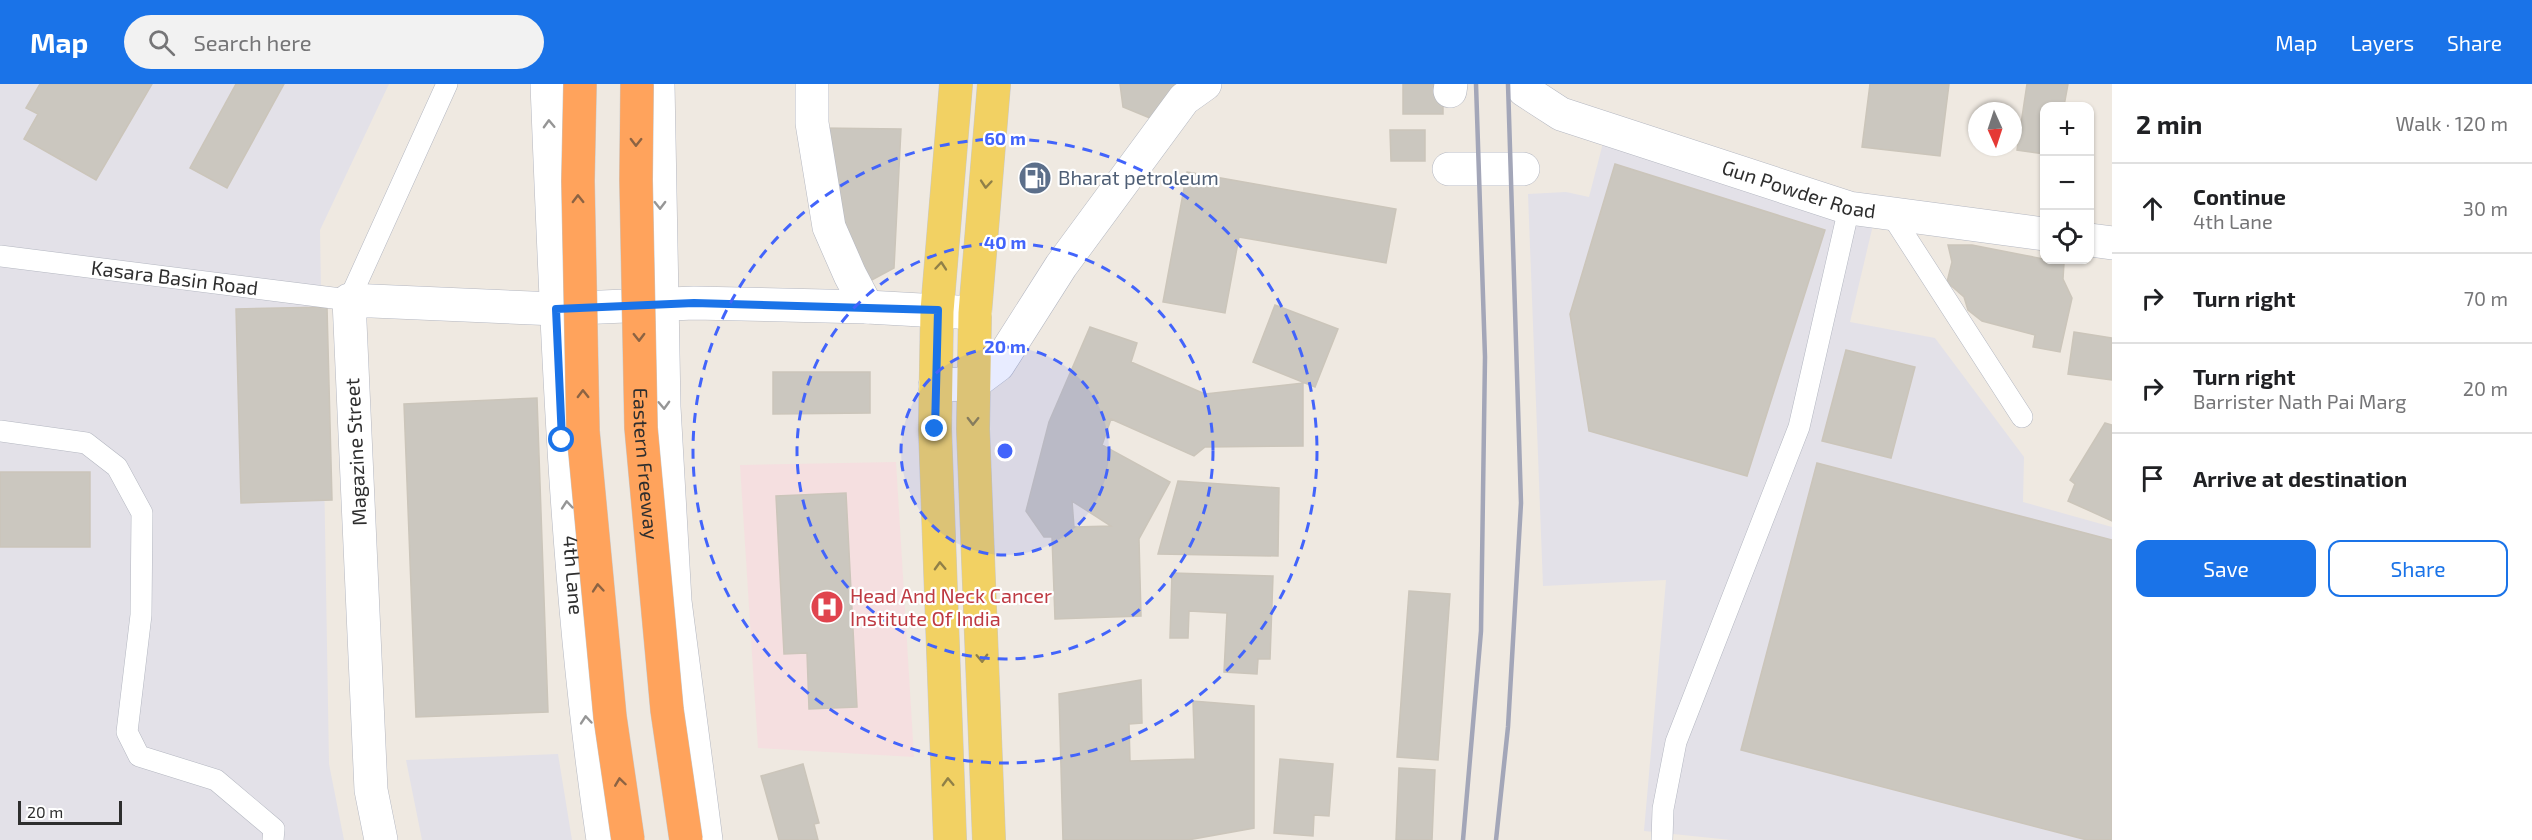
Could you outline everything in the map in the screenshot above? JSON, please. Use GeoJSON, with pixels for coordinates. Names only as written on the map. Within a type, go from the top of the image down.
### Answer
{"type":"FeatureCollection","features":[{"type":"Feature","properties":{"kind":"highway"},"geometry":{"type":"LineString","coordinates":[[580,84],[578,181],[584,431],[610,717],[628,840]]}},
{"type":"Feature","properties":{"kind":"highway","name":"Eastern Freeway"},"geometry":{"type":"LineString","coordinates":[[637,84],[636,180],[641,428],[667,710],[686,840]]}},
{"type":"Feature","properties":{"kind":"main road"},"geometry":{"type":"LineString","coordinates":[[950,840],[935,386],[938,310],[956,84]]}},
{"type":"Feature","properties":{"kind":"main road"},"geometry":{"type":"LineString","coordinates":[[989,840],[973,429],[975,313],[994,84]]}},
{"type":"Feature","properties":{"kind":"street","name":"4th Lane"},"geometry":{"type":"LineString","coordinates":[[547,84],[562,440],[586,730],[603,840]]}},
{"type":"Feature","properties":{"kind":"street"},"geometry":{"type":"LineString","coordinates":[[658,84],[664,407],[675,601],[706,840]]}},
{"type":"Feature","properties":{"kind":"street"},"geometry":{"type":"LineString","coordinates":[[812,84],[812,123],[829,227],[867,307]]}},
{"type":"Feature","properties":{"kind":"street"},"geometry":{"type":"LineString","coordinates":[[935,386],[974,382],[998,365],[1061,266],[1184,99],[1205,84]]}},
{"type":"Feature","properties":{"kind":"street","name":"Gun Powder Road"},"geometry":{"type":"LineString","coordinates":[[1524,90],[1563,99],[1849,208],[2040,233]]}},
{"type":"Feature","properties":{"kind":"street"},"geometry":{"type":"LineString","coordinates":[[1449,169],[1523,169]]}},
{"type":"Feature","properties":{"kind":"street"},"geometry":{"type":"LineString","coordinates":[[2094,241],[2112,243]]}},
{"type":"Feature","properties":{"kind":"street"},"geometry":{"type":"LineString","coordinates":[[349,300],[556,309],[694,303],[867,307],[975,313]]}},
{"type":"Feature","properties":{"kind":"street","name":"Magazine Street"},"geometry":{"type":"LineString","coordinates":[[349,300],[371,790],[381,840]]}},
{"type":"Feature","properties":{"kind":"lane","name":"Magazine Street"},"geometry":{"type":"LineString","coordinates":[[349,300],[447,84]]}},
{"type":"Feature","properties":{"kind":"lane"},"geometry":{"type":"LineString","coordinates":[[1662,840],[1663,809],[1676,742],[1799,427],[1849,208]]}},
{"type":"Feature","properties":{"kind":"lane"},"geometry":{"type":"LineString","coordinates":[[1891,214],[2022,417]]}},
{"type":"Feature","properties":{"kind":"lane","name":"Kasara Basin Road"},"geometry":{"type":"LineString","coordinates":[[0,256],[349,300]]}},
{"type":"Feature","properties":{"kind":"lane"},"geometry":{"type":"LineString","coordinates":[[0,431],[86,443],[117,467],[142,513],[141,615],[127,732],[139,756],[216,780],[274,829],[273,840]]}},
{"type":"Feature","properties":{"kind":"shaded area"},"geometry":{"type":"Polygon","coordinates":[[[0,84],[389,84],[320,230],[329,764],[344,840],[0,840],[0,84]]]}},
{"type":"Feature","properties":{"kind":"shaded area"},"geometry":{"type":"Polygon","coordinates":[[[1603,143],[1873,225],[1850,322],[1935,338],[2024,457],[2023,502],[2112,527],[2112,840],[1731,840],[1644,831],[1666,580],[1543,586],[1528,194],[1566,192],[1589,197],[1603,143]]]}},
{"type":"Feature","properties":{"kind":"shaded area","name":"Head And Neck Cancer Institute Of India"},"geometry":{"type":"Polygon","coordinates":[[[896,462],[914,757],[758,748],[740,465],[896,462]]]}},
{"type":"Feature","properties":{"kind":"shaded area"},"geometry":{"type":"Polygon","coordinates":[[[558,754],[572,840],[422,840],[406,760],[558,754]]]}},
{"type":"Feature","properties":{"kind":"building"},"geometry":{"type":"Polygon","coordinates":[[[40,84],[152,84],[96,180],[24,139],[38,114],[26,108],[40,84]]]}},
{"type":"Feature","properties":{"kind":"building"},"geometry":{"type":"Polygon","coordinates":[[[236,84],[284,84],[227,188],[190,168],[236,84]]]}},
{"type":"Feature","properties":{"kind":"building"},"geometry":{"type":"Polygon","coordinates":[[[1120,84],[1175,84],[1150,118],[1123,107],[1120,84]]]}},
{"type":"Feature","properties":{"kind":"building"},"geometry":{"type":"Polygon","coordinates":[[[1403,84],[1443,84],[1443,114],[1403,114],[1403,84]]]}},
{"type":"Feature","properties":{"kind":"building"},"geometry":{"type":"Polygon","coordinates":[[[1870,84],[1949,84],[1940,156],[1862,147],[1870,84]]]}},
{"type":"Feature","properties":{"kind":"building"},"geometry":{"type":"Polygon","coordinates":[[[2027,84],[2068,84],[2065,102],[2040,102],[2040,153],[2022,151],[2022,117],[2027,84]]]}},
{"type":"Feature","properties":{"kind":"building"},"geometry":{"type":"Polygon","coordinates":[[[821,128],[901,129],[894,268],[870,281],[833,204],[821,128]]]}},
{"type":"Feature","properties":{"kind":"building"},"geometry":{"type":"Polygon","coordinates":[[[1390,130],[1425,130],[1425,161],[1391,161],[1390,130]]]}},
{"type":"Feature","properties":{"kind":"building"},"geometry":{"type":"Polygon","coordinates":[[[1615,164],[1825,230],[1747,476],[1589,431],[1570,314],[1615,164]]]}},
{"type":"Feature","properties":{"kind":"building"},"geometry":{"type":"Polygon","coordinates":[[[1187,172],[1396,209],[1386,263],[1239,237],[1225,313],[1163,302],[1187,172]]]}},
{"type":"Feature","properties":{"kind":"building"},"geometry":{"type":"Polygon","coordinates":[[[1948,245],[1972,245],[2040,258],[2040,264],[2064,264],[2063,279],[2072,298],[2060,352],[2033,347],[2035,335],[1982,321],[1968,310],[1964,297],[1947,282],[1952,262],[1948,245]]]}},
{"type":"Feature","properties":{"kind":"building"},"geometry":{"type":"Polygon","coordinates":[[[1275,305],[1338,329],[1315,387],[1253,362],[1275,305]]]}},
{"type":"Feature","properties":{"kind":"building"},"geometry":{"type":"Polygon","coordinates":[[[327,307],[332,500],[241,503],[236,309],[327,307]]]}},
{"type":"Feature","properties":{"kind":"building"},"geometry":{"type":"Polygon","coordinates":[[[1090,327],[1137,343],[1131,362],[1205,394],[1303,383],[1303,446],[1205,447],[1194,456],[1111,419],[1102,445],[1170,482],[1139,539],[1141,616],[1055,619],[1052,537],[1044,537],[1026,511],[1049,422],[1090,327]],[[1072,501],[1074,527],[1111,526],[1072,501]]]}},
{"type":"Feature","properties":{"kind":"building"},"geometry":{"type":"Polygon","coordinates":[[[2074,332],[2112,338],[2112,380],[2068,374],[2074,332]]]}},
{"type":"Feature","properties":{"kind":"building"},"geometry":{"type":"Polygon","coordinates":[[[1846,350],[1915,367],[1891,458],[1822,441],[1846,350]]]}},
{"type":"Feature","properties":{"kind":"building"},"geometry":{"type":"Polygon","coordinates":[[[773,372],[870,372],[870,413],[773,414],[773,372]]]}},
{"type":"Feature","properties":{"kind":"building"},"geometry":{"type":"Polygon","coordinates":[[[537,398],[548,712],[416,717],[404,404],[537,398]]]}},
{"type":"Feature","properties":{"kind":"building"},"geometry":{"type":"Polygon","coordinates":[[[2105,423],[2112,425],[2112,521],[2068,501],[2075,484],[2070,480],[2105,423]]]}},
{"type":"Feature","properties":{"kind":"building"},"geometry":{"type":"Polygon","coordinates":[[[1817,463],[2112,540],[2112,840],[2087,840],[1741,750],[1817,463]]]}},
{"type":"Feature","properties":{"kind":"building"},"geometry":{"type":"Polygon","coordinates":[[[0,472],[90,472],[90,547],[0,547],[0,472]]]}},
{"type":"Feature","properties":{"kind":"building"},"geometry":{"type":"Polygon","coordinates":[[[1178,481],[1279,488],[1278,556],[1158,554],[1178,481]]]}},
{"type":"Feature","properties":{"kind":"building"},"geometry":{"type":"Polygon","coordinates":[[[846,493],[857,707],[809,709],[807,653],[784,654],[776,496],[846,493]]]}},
{"type":"Feature","properties":{"kind":"building"},"geometry":{"type":"Polygon","coordinates":[[[1172,573],[1273,576],[1270,659],[1258,659],[1257,674],[1224,672],[1227,613],[1189,611],[1188,638],[1170,638],[1172,573]]]}},
{"type":"Feature","properties":{"kind":"building"},"geometry":{"type":"Polygon","coordinates":[[[1409,591],[1450,594],[1438,760],[1397,757],[1409,591]]]}},
{"type":"Feature","properties":{"kind":"building"},"geometry":{"type":"Polygon","coordinates":[[[1141,680],[1142,723],[1129,724],[1130,761],[1195,759],[1193,701],[1254,706],[1254,828],[1188,840],[1063,840],[1059,694],[1141,680]]]}},
{"type":"Feature","properties":{"kind":"building"},"geometry":{"type":"Polygon","coordinates":[[[1280,759],[1333,764],[1329,816],[1314,815],[1313,836],[1274,833],[1280,759]]]}},
{"type":"Feature","properties":{"kind":"building"},"geometry":{"type":"Polygon","coordinates":[[[803,764],[819,823],[814,824],[818,840],[779,840],[761,776],[803,764]]]}},
{"type":"Feature","properties":{"kind":"building"},"geometry":{"type":"Polygon","coordinates":[[[1399,768],[1435,770],[1432,840],[1396,840],[1399,768]]]}},
{"type":"Feature","properties":{"kind":"railway"},"geometry":{"type":"LineString","coordinates":[[1463,840],[1481,631],[1485,357],[1476,84]]}},
{"type":"Feature","properties":{"kind":"railway"},"geometry":{"type":"LineString","coordinates":[[1496,840],[1508,727],[1521,503],[1508,84]]}},
{"type":"Feature","properties":{"kind":"place","name":"Bharat petroleum"},"geometry":{"type":"Point","coordinates":[1035,178]}},
{"type":"Feature","properties":{"kind":"place","name":"Head And Neck Cancer Institute Of India"},"geometry":{"type":"Point","coordinates":[827,607]}},
{"type":"Feature","properties":{"kind":"route"},"geometry":{"type":"LineString","coordinates":[[562,440],[556,309],[680,303],[938,310],[935,429]]}}]}
